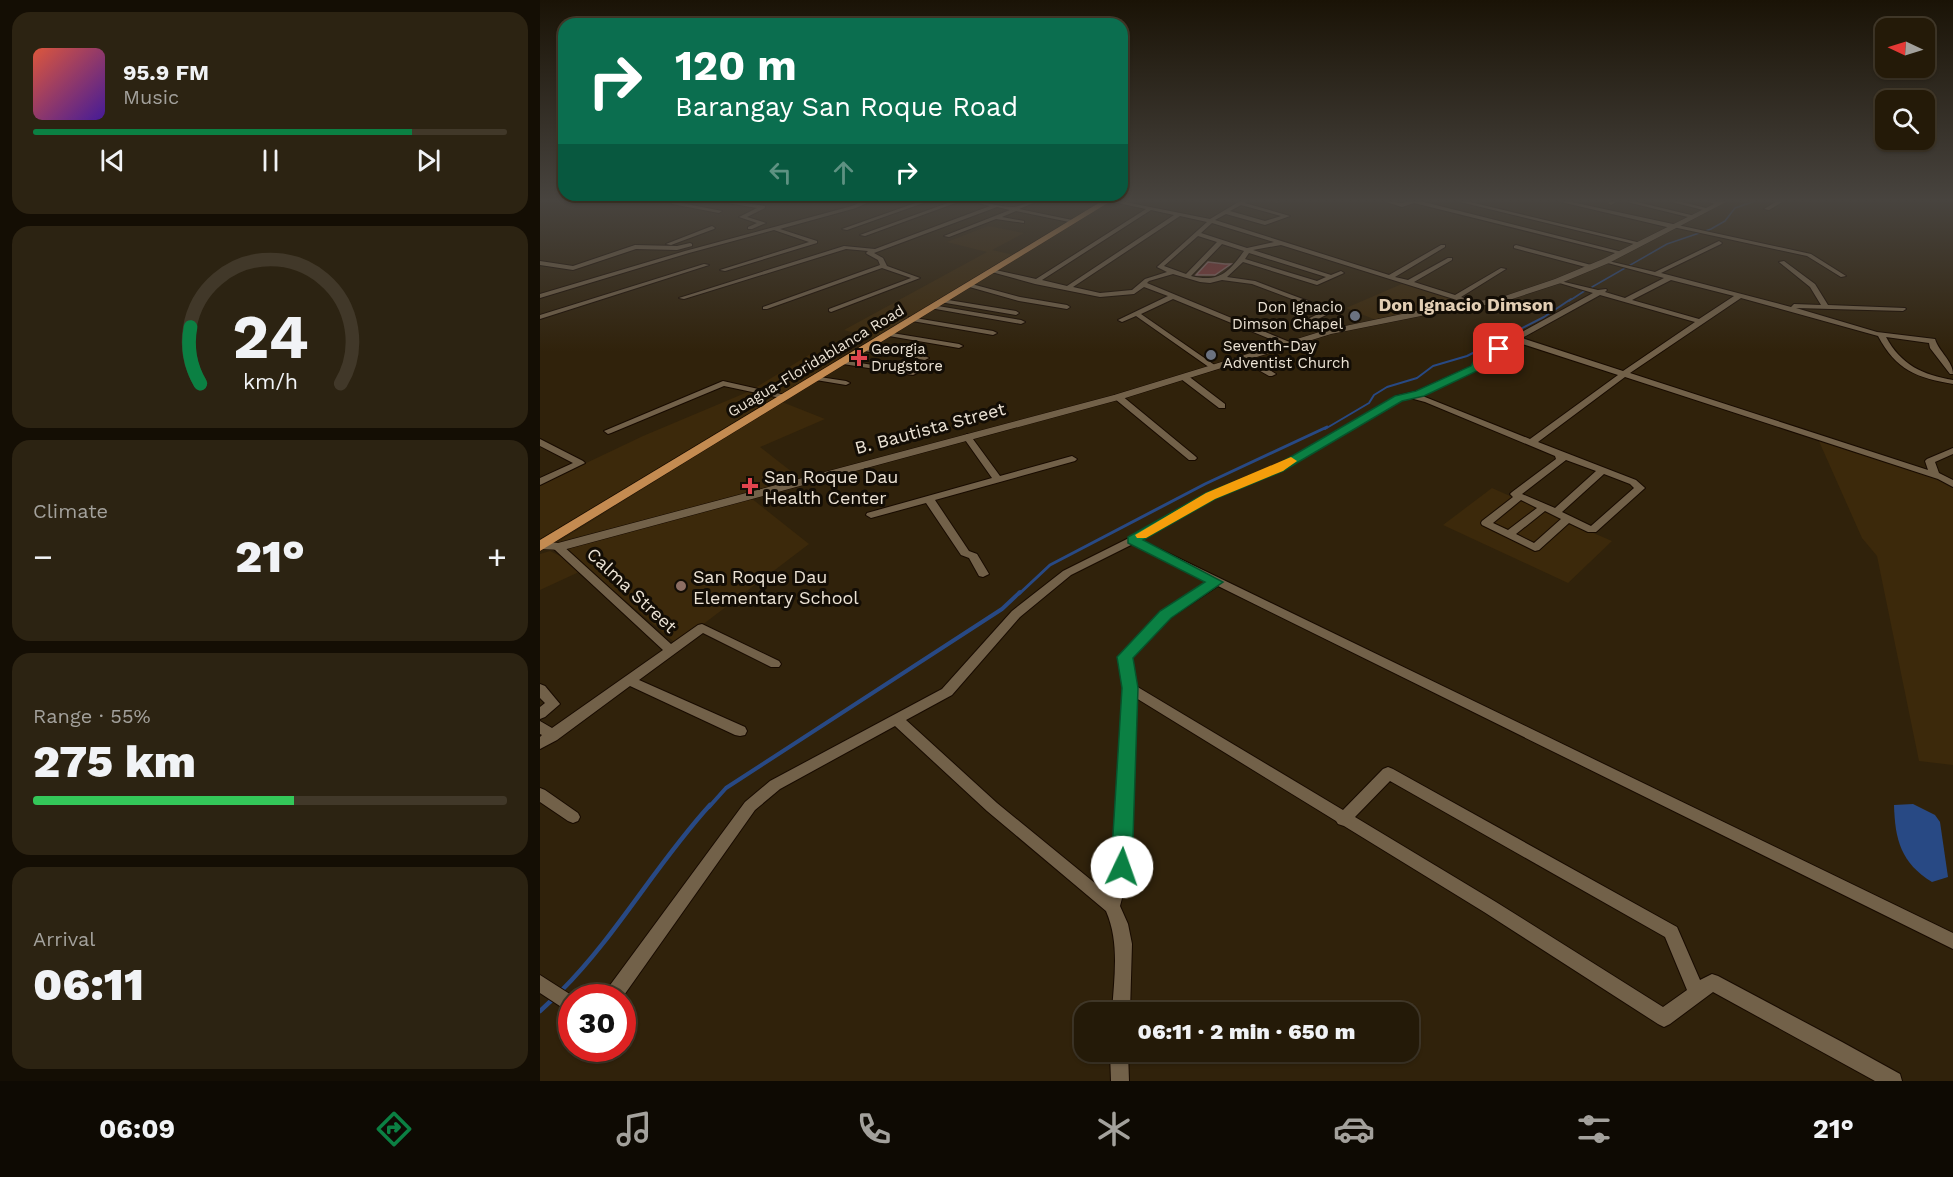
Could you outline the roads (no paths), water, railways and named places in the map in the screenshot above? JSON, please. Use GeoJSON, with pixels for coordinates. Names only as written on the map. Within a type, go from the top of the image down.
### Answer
{"type":"FeatureCollection","features":[{"type":"Feature","properties":{"kind":"main road","name":"Guagua-Floridablanca Road"},"geometry":{"type":"LineString","coordinates":[[541,546],[1023,251]]}},
{"type":"Feature","properties":{"kind":"street"},"geometry":{"type":"LineString","coordinates":[[540,263],[573,268],[625,251]]}},
{"type":"Feature","properties":{"kind":"street"},"geometry":{"type":"LineString","coordinates":[[540,296],[694,251]]}},
{"type":"Feature","properties":{"kind":"street"},"geometry":{"type":"LineString","coordinates":[[723,270],[784,251]]}},
{"type":"Feature","properties":{"kind":"street"},"geometry":{"type":"LineString","coordinates":[[682,298],[832,251]]}},
{"type":"Feature","properties":{"kind":"street"},"geometry":{"type":"LineString","coordinates":[[872,251],[868,254],[881,259],[882,266]]}},
{"type":"Feature","properties":{"kind":"street"},"geometry":{"type":"LineString","coordinates":[[1035,282],[1083,251]]}},
{"type":"Feature","properties":{"kind":"street"},"geometry":{"type":"LineString","coordinates":[[1066,289],[1123,251]]}},
{"type":"Feature","properties":{"kind":"street"},"geometry":{"type":"LineString","coordinates":[[1177,251],[1160,267],[1206,283],[1231,274],[1248,251]]}},
{"type":"Feature","properties":{"kind":"street"},"geometry":{"type":"LineString","coordinates":[[1187,277],[1212,251]]}},
{"type":"Feature","properties":{"kind":"street"},"geometry":{"type":"LineString","coordinates":[[1257,251],[1332,277]]}},
{"type":"Feature","properties":{"kind":"street"},"geometry":{"type":"LineString","coordinates":[[1310,251],[1476,304]]}},
{"type":"Feature","properties":{"kind":"street"},"geometry":{"type":"LineString","coordinates":[[1390,277],[1434,251]]}},
{"type":"Feature","properties":{"kind":"street"},"geometry":{"type":"LineString","coordinates":[[1530,251],[1593,267]]}},
{"type":"Feature","properties":{"kind":"street"},"geometry":{"type":"LineString","coordinates":[[1617,251],[1623,253]]}},
{"type":"Feature","properties":{"kind":"street"},"geometry":{"type":"LineString","coordinates":[[1655,274],[1702,251]]}},
{"type":"Feature","properties":{"kind":"street"},"geometry":{"type":"LineString","coordinates":[[1793,251],[1809,255],[1844,276]]}},
{"type":"Feature","properties":{"kind":"street","name":"B. Bautista Street"},"geometry":{"type":"LineString","coordinates":[[541,546],[558,547],[1118,397],[1332,331],[1500,300],[1558,281],[1623,253]]}},
{"type":"Feature","properties":{"kind":"street"},"geometry":{"type":"LineString","coordinates":[[1408,283],[1450,258]]}},
{"type":"Feature","properties":{"kind":"street"},"geometry":{"type":"LineString","coordinates":[[1243,260],[1317,283],[1341,273]]}},
{"type":"Feature","properties":{"kind":"street"},"geometry":{"type":"LineString","coordinates":[[1606,261],[1781,306],[1881,335],[1932,341],[1933,346],[1953,372]]}},
{"type":"Feature","properties":{"kind":"street"},"geometry":{"type":"LineString","coordinates":[[1782,262],[1812,285],[1821,295],[1825,306]]}},
{"type":"Feature","properties":{"kind":"street"},"geometry":{"type":"LineString","coordinates":[[540,317],[706,265]]}},
{"type":"Feature","properties":{"kind":"street"},"geometry":{"type":"LineString","coordinates":[[765,308],[882,266],[917,278],[831,310]]}},
{"type":"Feature","properties":{"kind":"street"},"geometry":{"type":"LineString","coordinates":[[1455,298],[1503,269]]}},
{"type":"Feature","properties":{"kind":"street"},"geometry":{"type":"LineString","coordinates":[[991,271],[1101,295],[1129,293],[1147,280],[1174,272]]}},
{"type":"Feature","properties":{"kind":"street"},"geometry":{"type":"LineString","coordinates":[[615,274],[639,286]]}},
{"type":"Feature","properties":{"kind":"street"},"geometry":{"type":"LineString","coordinates":[[1221,278],[1253,282],[1330,311],[1310,320]]}},
{"type":"Feature","properties":{"kind":"street"},"geometry":{"type":"LineString","coordinates":[[1630,299],[1669,278]]}},
{"type":"Feature","properties":{"kind":"street"},"geometry":{"type":"LineString","coordinates":[[1558,281],[1704,319]]}},
{"type":"Feature","properties":{"kind":"street"},"geometry":{"type":"LineString","coordinates":[[1143,284],[1288,344]]}},
{"type":"Feature","properties":{"kind":"street"},"geometry":{"type":"LineString","coordinates":[[968,285],[1067,307],[1084,292]]}},
{"type":"Feature","properties":{"kind":"street"},"geometry":{"type":"LineString","coordinates":[[621,984],[750,806],[775,785],[947,692],[1016,614],[1066,573],[1133,540],[1210,496],[1279,468],[1399,399],[1412,396],[1475,368],[1481,358],[1596,290]]}},
{"type":"Feature","properties":{"kind":"street"},"geometry":{"type":"LineString","coordinates":[[1122,320],[1174,296]]}},
{"type":"Feature","properties":{"kind":"street"},"geometry":{"type":"LineString","coordinates":[[1532,442],[1739,296]]}},
{"type":"Feature","properties":{"kind":"street"},"geometry":{"type":"LineString","coordinates":[[937,304],[1016,314]]}},
{"type":"Feature","properties":{"kind":"street"},"geometry":{"type":"LineString","coordinates":[[937,304],[1021,322]]}},
{"type":"Feature","properties":{"kind":"street"},"geometry":{"type":"LineString","coordinates":[[1310,320],[1314,305]]}},
{"type":"Feature","properties":{"kind":"street"},"geometry":{"type":"LineString","coordinates":[[1781,306],[1903,309]]}},
{"type":"Feature","properties":{"kind":"street"},"geometry":{"type":"LineString","coordinates":[[1136,313],[1213,368]]}},
{"type":"Feature","properties":{"kind":"street"},"geometry":{"type":"LineString","coordinates":[[912,319],[993,333]]}},
{"type":"Feature","properties":{"kind":"street"},"geometry":{"type":"LineString","coordinates":[[1310,320],[1332,331]]}},
{"type":"Feature","properties":{"kind":"street"},"geometry":{"type":"LineString","coordinates":[[889,334],[959,346]]}},
{"type":"Feature","properties":{"kind":"street"},"geometry":{"type":"LineString","coordinates":[[1881,335],[1889,354],[1902,367],[1915,370],[1928,379],[1953,382]]}},
{"type":"Feature","properties":{"kind":"street"},"geometry":{"type":"LineString","coordinates":[[1516,339],[1935,475],[1953,484]]}},
{"type":"Feature","properties":{"kind":"street"},"geometry":{"type":"LineString","coordinates":[[864,349],[925,358]]}},
{"type":"Feature","properties":{"kind":"street"},"geometry":{"type":"LineString","coordinates":[[1244,358],[1272,374]]}},
{"type":"Feature","properties":{"kind":"street"},"geometry":{"type":"LineString","coordinates":[[843,362],[913,373]]}},
{"type":"Feature","properties":{"kind":"street"},"geometry":{"type":"LineString","coordinates":[[1184,377],[1222,406]]}},
{"type":"Feature","properties":{"kind":"street"},"geometry":{"type":"LineString","coordinates":[[816,378],[846,383]]}},
{"type":"Feature","properties":{"kind":"street"},"geometry":{"type":"LineString","coordinates":[[608,431],[723,383],[786,397]]}},
{"type":"Feature","properties":{"kind":"street"},"geometry":{"type":"LineString","coordinates":[[1412,396],[1428,400],[1633,482],[1640,488],[1592,530],[1515,494],[1562,460],[1559,454]]}},
{"type":"Feature","properties":{"kind":"street"},"geometry":{"type":"LineString","coordinates":[[1118,397],[1192,458]]}},
{"type":"Feature","properties":{"kind":"street"},"geometry":{"type":"LineString","coordinates":[[967,437],[998,480]]}},
{"type":"Feature","properties":{"kind":"street"},"geometry":{"type":"LineString","coordinates":[[540,442],[580,463],[540,482]]}},
{"type":"Feature","properties":{"kind":"street"},"geometry":{"type":"LineString","coordinates":[[1935,475],[1929,461],[1953,451]]}},
{"type":"Feature","properties":{"kind":"street"},"geometry":{"type":"LineString","coordinates":[[871,516],[1072,459]]}},
{"type":"Feature","properties":{"kind":"street"},"geometry":{"type":"LineString","coordinates":[[1509,535],[1547,509],[1558,510],[1603,470]]}},
{"type":"Feature","properties":{"kind":"street"},"geometry":{"type":"LineString","coordinates":[[1519,497],[1486,524],[1534,548],[1568,518]]}},
{"type":"Feature","properties":{"kind":"street"},"geometry":{"type":"LineString","coordinates":[[929,499],[965,553],[973,556],[983,574]]}},
{"type":"Feature","properties":{"kind":"street"},"geometry":{"type":"LineString","coordinates":[[1133,540],[1953,941]]}},
{"type":"Feature","properties":{"kind":"street","name":"Calma Street"},"geometry":{"type":"LineString","coordinates":[[540,744],[630,681],[669,650],[558,547]]}},
{"type":"Feature","properties":{"kind":"street"},"geometry":{"type":"LineString","coordinates":[[1112,906],[1122,867],[1130,688],[1125,657],[1166,615],[1216,582]]}},
{"type":"Feature","properties":{"kind":"street"},"geometry":{"type":"LineString","coordinates":[[669,650],[702,628],[775,664]]}},
{"type":"Feature","properties":{"kind":"street"},"geometry":{"type":"LineString","coordinates":[[630,681],[740,731]]}},
{"type":"Feature","properties":{"kind":"street"},"geometry":{"type":"LineString","coordinates":[[1130,688],[1343,820],[1490,907],[1664,1018],[1712,982],[1836,1047],[1893,1081]]}},
{"type":"Feature","properties":{"kind":"street"},"geometry":{"type":"LineString","coordinates":[[540,689],[553,704],[540,714]]}},
{"type":"Feature","properties":{"kind":"street"},"geometry":{"type":"LineString","coordinates":[[897,719],[992,807],[1112,906],[1120,924],[1124,944],[1121,1002]]}},
{"type":"Feature","properties":{"kind":"street"},"geometry":{"type":"LineString","coordinates":[[540,726],[552,736]]}},
{"type":"Feature","properties":{"kind":"street"},"geometry":{"type":"LineString","coordinates":[[1343,820],[1388,773],[1671,932],[1697,994]]}},
{"type":"Feature","properties":{"kind":"street"},"geometry":{"type":"LineString","coordinates":[[540,794],[573,817]]}},
{"type":"Feature","properties":{"kind":"street"},"geometry":{"type":"LineString","coordinates":[[544,986],[558,996]]}},
{"type":"Feature","properties":{"kind":"street"},"geometry":{"type":"LineString","coordinates":[[1119,1062],[1120,1081]]}},
{"type":"Feature","properties":{"kind":"water"},"geometry":{"type":"Polygon","coordinates":[[[1913,804],[1935,815],[1940,822],[1948,877],[1932,882],[1913,867],[1902,850],[1896,829],[1894,805],[1913,804]]]}},
{"type":"Feature","properties":{"kind":"waterway"},"geometry":{"type":"LineString","coordinates":[[1592,287],[1654,251]]}},
{"type":"Feature","properties":{"kind":"waterway"},"geometry":{"type":"LineString","coordinates":[[1569,301],[1586,290]]}},
{"type":"Feature","properties":{"kind":"waterway"},"geometry":{"type":"LineString","coordinates":[[1325,429],[1369,403],[1374,395],[1387,387],[1417,378],[1433,366],[1467,356],[1544,317],[1571,299]]}},
{"type":"Feature","properties":{"kind":"waterway"},"geometry":{"type":"LineString","coordinates":[[1019,594],[1050,565],[1205,484],[1327,427]]}},
{"type":"Feature","properties":{"kind":"waterway"},"geometry":{"type":"LineString","coordinates":[[709,807],[726,788],[1002,609],[1020,592]]}},
{"type":"Feature","properties":{"kind":"waterway"},"geometry":{"type":"LineString","coordinates":[[567,984],[600,947],[672,851],[710,805]]}},
{"type":"Feature","properties":{"kind":"waterway"},"geometry":{"type":"LineString","coordinates":[[540,1011],[554,998]]}},
{"type":"Feature","properties":{"kind":"place","name":"Don Ignacio Dimson Chapel"},"geometry":{"type":"Point","coordinates":[1355,316]}},
{"type":"Feature","properties":{"kind":"place","name":"Seventh-Day Adventist Church"},"geometry":{"type":"Point","coordinates":[1211,355]}},
{"type":"Feature","properties":{"kind":"place","name":"Georgia Drugstore"},"geometry":{"type":"Point","coordinates":[859,358]}},
{"type":"Feature","properties":{"kind":"place","name":"San Roque Dau Health Center"},"geometry":{"type":"Point","coordinates":[750,486]}},
{"type":"Feature","properties":{"kind":"place","name":"San Roque Dau Elementary School"},"geometry":{"type":"Point","coordinates":[681,586]}},
{"type":"Feature","properties":{"kind":"district","name":"Don Ignacio Dimson"},"geometry":{"type":"Point","coordinates":[1466,304]}}]}
